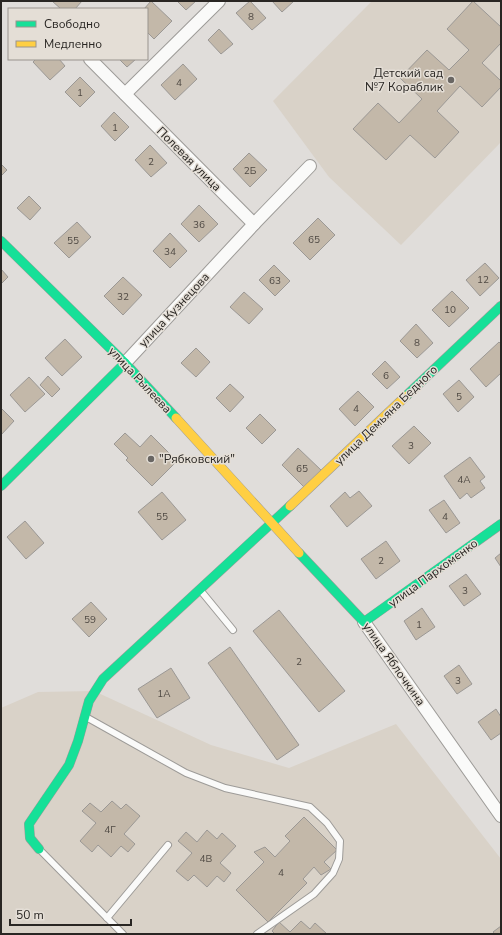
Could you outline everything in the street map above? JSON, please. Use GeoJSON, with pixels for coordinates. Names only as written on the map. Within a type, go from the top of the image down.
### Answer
{"type":"FeatureCollection","features":[{"type":"Feature","properties":{"kind":"street"},"geometry":{"type":"LineString","coordinates":[[125,94],[219,1]]}},
{"type":"Feature","properties":{"kind":"street","name":"Полевая улица"},"geometry":{"type":"LineString","coordinates":[[91,60],[254,224]]}},
{"type":"Feature","properties":{"kind":"street","name":"улица Кузнецова"},"geometry":{"type":"LineString","coordinates":[[1,486],[125,363],[310,166]]}},
{"type":"Feature","properties":{"kind":"street","name":"улица Рылеева"},"geometry":{"type":"LineString","coordinates":[[1,241],[125,363],[272,524]]}},
{"type":"Feature","properties":{"kind":"street","name":"улица Демьяна Бедного"},"geometry":{"type":"LineString","coordinates":[[39,849],[30,838],[29,824],[68,765],[78,741],[84,715],[94,692],[103,679],[272,524],[501,306]]}},
{"type":"Feature","properties":{"kind":"street","name":"улица Яблочкина"},"geometry":{"type":"LineString","coordinates":[[272,524],[364,622],[501,816]]}},
{"type":"Feature","properties":{"kind":"street","name":"улица Пархоменко"},"geometry":{"type":"LineString","coordinates":[[364,622],[501,524]]}},
{"type":"Feature","properties":{"kind":"lane"},"geometry":{"type":"LineString","coordinates":[[200,590],[233,630]]}},
{"type":"Feature","properties":{"kind":"lane"},"geometry":{"type":"LineString","coordinates":[[84,715],[186,773],[225,788],[310,807],[328,823],[340,841],[339,859],[333,873],[314,894],[257,934]]}},
{"type":"Feature","properties":{"kind":"lane"},"geometry":{"type":"LineString","coordinates":[[107,918],[168,845]]}},
{"type":"Feature","properties":{"kind":"lane"},"geometry":{"type":"LineString","coordinates":[[39,849],[123,934]]}},
{"type":"Feature","properties":{"kind":"shaded area"},"geometry":{"type":"Polygon","coordinates":[[[372,1],[501,1],[501,142],[401,245],[329,177],[273,101],[372,1]]]}},
{"type":"Feature","properties":{"kind":"shaded area"},"geometry":{"type":"Polygon","coordinates":[[[94,691],[211,745],[289,768],[396,724],[501,859],[501,934],[1,934],[1,708],[38,692],[94,691]]]}},
{"type":"Feature","properties":{"kind":"building"},"geometry":{"type":"Polygon","coordinates":[[[52,1],[82,1],[76,8],[60,8],[52,1]]]}},
{"type":"Feature","properties":{"kind":"building"},"geometry":{"type":"Polygon","coordinates":[[[151,1],[172,21],[154,39],[148,33],[148,8],[145,8],[151,1]]]}},
{"type":"Feature","properties":{"kind":"building"},"geometry":{"type":"Polygon","coordinates":[[[177,1],[196,1],[186,10],[177,1]]]}},
{"type":"Feature","properties":{"kind":"building"},"geometry":{"type":"Polygon","coordinates":[[[250,1],[266,18],[252,30],[236,13],[250,1]]]}},
{"type":"Feature","properties":{"kind":"building"},"geometry":{"type":"Polygon","coordinates":[[[272,1],[294,1],[282,12],[272,1]]]}},
{"type":"Feature","properties":{"kind":"building","name":"Детский сад №7 Кораблик"},"geometry":{"type":"Polygon","coordinates":[[[473,1],[501,27],[501,43],[482,63],[501,81],[501,87],[482,107],[460,86],[437,111],[459,132],[435,158],[410,135],[386,160],[353,129],[378,103],[399,123],[422,99],[400,78],[427,50],[449,70],[469,50],[447,29],[473,1]]]}},
{"type":"Feature","properties":{"kind":"building"},"geometry":{"type":"Polygon","coordinates":[[[219,29],[233,44],[221,54],[208,40],[219,29]]]}},
{"type":"Feature","properties":{"kind":"building"},"geometry":{"type":"Polygon","coordinates":[[[35,60],[60,60],[65,66],[50,80],[33,62],[35,60]]]}},
{"type":"Feature","properties":{"kind":"building"},"geometry":{"type":"Polygon","coordinates":[[[120,60],[135,60],[127,67],[120,60]]]}},
{"type":"Feature","properties":{"kind":"building"},"geometry":{"type":"Polygon","coordinates":[[[183,64],[197,79],[175,100],[161,85],[183,64]]]}},
{"type":"Feature","properties":{"kind":"building"},"geometry":{"type":"Polygon","coordinates":[[[80,77],[95,92],[80,107],[65,92],[80,77]]]}},
{"type":"Feature","properties":{"kind":"building"},"geometry":{"type":"Polygon","coordinates":[[[114,112],[129,127],[115,141],[101,126],[114,112]]]}},
{"type":"Feature","properties":{"kind":"building"},"geometry":{"type":"Polygon","coordinates":[[[150,145],[167,163],[151,177],[135,160],[150,145]]]}},
{"type":"Feature","properties":{"kind":"building"},"geometry":{"type":"Polygon","coordinates":[[[249,153],[267,170],[250,187],[233,169],[249,153]]]}},
{"type":"Feature","properties":{"kind":"building"},"geometry":{"type":"Polygon","coordinates":[[[1,164],[7,170],[1,176],[1,164]]]}},
{"type":"Feature","properties":{"kind":"building"},"geometry":{"type":"Polygon","coordinates":[[[29,196],[41,208],[30,220],[17,208],[29,196]]]}},
{"type":"Feature","properties":{"kind":"building"},"geometry":{"type":"Polygon","coordinates":[[[199,205],[218,224],[199,242],[181,224],[199,205]]]}},
{"type":"Feature","properties":{"kind":"building"},"geometry":{"type":"Polygon","coordinates":[[[318,218],[335,235],[310,260],[293,243],[318,218]]]}},
{"type":"Feature","properties":{"kind":"building"},"geometry":{"type":"Polygon","coordinates":[[[77,222],[91,237],[69,258],[54,243],[77,222]]]}},
{"type":"Feature","properties":{"kind":"building"},"geometry":{"type":"Polygon","coordinates":[[[170,233],[187,251],[170,268],[153,251],[170,233]]]}},
{"type":"Feature","properties":{"kind":"building"},"geometry":{"type":"Polygon","coordinates":[[[485,263],[499,278],[480,296],[466,280],[485,263]]]}},
{"type":"Feature","properties":{"kind":"building"},"geometry":{"type":"Polygon","coordinates":[[[274,265],[290,281],[275,296],[259,280],[274,265]]]}},
{"type":"Feature","properties":{"kind":"building"},"geometry":{"type":"Polygon","coordinates":[[[1,269],[8,277],[1,284],[1,269]]]}},
{"type":"Feature","properties":{"kind":"building"},"geometry":{"type":"Polygon","coordinates":[[[123,277],[142,295],[123,315],[104,296],[123,277]]]}},
{"type":"Feature","properties":{"kind":"building"},"geometry":{"type":"Polygon","coordinates":[[[452,291],[469,308],[449,327],[432,310],[452,291]]]}},
{"type":"Feature","properties":{"kind":"building"},"geometry":{"type":"Polygon","coordinates":[[[244,292],[263,309],[249,324],[230,307],[244,292]]]}},
{"type":"Feature","properties":{"kind":"building"},"geometry":{"type":"Polygon","coordinates":[[[416,324],[433,343],[417,358],[400,341],[416,324]]]}},
{"type":"Feature","properties":{"kind":"building"},"geometry":{"type":"Polygon","coordinates":[[[65,339],[82,357],[62,376],[45,358],[65,339]]]}},
{"type":"Feature","properties":{"kind":"building"},"geometry":{"type":"Polygon","coordinates":[[[499,342],[501,344],[501,373],[486,387],[470,369],[499,342]]]}},
{"type":"Feature","properties":{"kind":"building"},"geometry":{"type":"Polygon","coordinates":[[[196,348],[210,362],[196,377],[181,363],[196,348]]]}},
{"type":"Feature","properties":{"kind":"building"},"geometry":{"type":"Polygon","coordinates":[[[385,361],[400,377],[387,389],[372,374],[385,361]]]}},
{"type":"Feature","properties":{"kind":"building"},"geometry":{"type":"Polygon","coordinates":[[[48,376],[60,389],[52,397],[40,385],[48,376]]]}},
{"type":"Feature","properties":{"kind":"building"},"geometry":{"type":"Polygon","coordinates":[[[29,377],[45,394],[25,412],[10,395],[29,377]]]}},
{"type":"Feature","properties":{"kind":"building"},"geometry":{"type":"Polygon","coordinates":[[[459,380],[474,397],[458,412],[443,394],[459,380]]]}},
{"type":"Feature","properties":{"kind":"building"},"geometry":{"type":"Polygon","coordinates":[[[230,384],[244,397],[230,412],[216,398],[230,384]]]}},
{"type":"Feature","properties":{"kind":"building"},"geometry":{"type":"Polygon","coordinates":[[[358,391],[374,407],[355,426],[339,409],[358,391]]]}},
{"type":"Feature","properties":{"kind":"building"},"geometry":{"type":"Polygon","coordinates":[[[1,408],[14,421],[1,435],[1,408]]]}},
{"type":"Feature","properties":{"kind":"building"},"geometry":{"type":"Polygon","coordinates":[[[260,414],[276,430],[262,444],[246,428],[260,414]]]}},
{"type":"Feature","properties":{"kind":"building"},"geometry":{"type":"Polygon","coordinates":[[[414,426],[431,443],[409,464],[392,446],[414,426]]]}},
{"type":"Feature","properties":{"kind":"building","name":"\"Рябковский\""},"geometry":{"type":"Polygon","coordinates":[[[125,433],[140,447],[151,435],[177,461],[152,486],[126,460],[128,458],[114,444],[125,433]]]}},
{"type":"Feature","properties":{"kind":"building"},"geometry":{"type":"Polygon","coordinates":[[[298,448],[322,471],[305,488],[282,465],[298,448]]]}},
{"type":"Feature","properties":{"kind":"building"},"geometry":{"type":"Polygon","coordinates":[[[470,457],[485,477],[480,481],[485,488],[471,498],[467,493],[460,499],[444,476],[470,457]]]}},
{"type":"Feature","properties":{"kind":"building"},"geometry":{"type":"Polygon","coordinates":[[[359,491],[372,506],[347,527],[330,506],[345,492],[350,498],[359,491]]]}},
{"type":"Feature","properties":{"kind":"building"},"geometry":{"type":"Polygon","coordinates":[[[162,492],[186,520],[162,540],[138,512],[162,492]]]}},
{"type":"Feature","properties":{"kind":"building"},"geometry":{"type":"Polygon","coordinates":[[[444,500],[460,523],[446,533],[429,510],[444,500]]]}},
{"type":"Feature","properties":{"kind":"building"},"geometry":{"type":"Polygon","coordinates":[[[25,521],[44,543],[26,559],[7,537],[25,521]]]}},
{"type":"Feature","properties":{"kind":"building"},"geometry":{"type":"Polygon","coordinates":[[[386,541],[400,561],[376,579],[361,559],[386,541]]]}},
{"type":"Feature","properties":{"kind":"building"},"geometry":{"type":"Polygon","coordinates":[[[501,553],[501,567],[495,558],[501,553]]]}},
{"type":"Feature","properties":{"kind":"building"},"geometry":{"type":"Polygon","coordinates":[[[466,574],[481,594],[464,606],[449,586],[466,574]]]}},
{"type":"Feature","properties":{"kind":"building"},"geometry":{"type":"Polygon","coordinates":[[[91,602],[107,619],[89,637],[72,619],[91,602]]]}},
{"type":"Feature","properties":{"kind":"building"},"geometry":{"type":"Polygon","coordinates":[[[422,608],[435,627],[416,640],[404,621],[422,608]]]}},
{"type":"Feature","properties":{"kind":"building"},"geometry":{"type":"Polygon","coordinates":[[[279,610],[345,691],[319,712],[253,631],[279,610]]]}},
{"type":"Feature","properties":{"kind":"building"},"geometry":{"type":"Polygon","coordinates":[[[230,647],[299,745],[277,760],[208,663],[230,647]]]}},
{"type":"Feature","properties":{"kind":"building"},"geometry":{"type":"Polygon","coordinates":[[[459,665],[472,684],[457,694],[444,676],[459,665]]]}},
{"type":"Feature","properties":{"kind":"building"},"geometry":{"type":"Polygon","coordinates":[[[171,668],[190,698],[157,718],[138,689],[171,668]]]}},
{"type":"Feature","properties":{"kind":"building"},"geometry":{"type":"Polygon","coordinates":[[[496,709],[501,717],[501,733],[491,740],[478,722],[496,709]]]}},
{"type":"Feature","properties":{"kind":"building"},"geometry":{"type":"Polygon","coordinates":[[[112,801],[121,809],[126,804],[140,816],[124,834],[135,844],[128,852],[121,846],[111,857],[98,845],[92,852],[80,841],[96,823],[82,811],[90,803],[101,812],[112,801]]]}},
{"type":"Feature","properties":{"kind":"building"},"geometry":{"type":"Polygon","coordinates":[[[304,817],[337,850],[324,862],[331,869],[321,875],[314,867],[303,879],[307,883],[268,922],[236,890],[264,862],[254,852],[265,847],[275,857],[290,841],[285,836],[304,817]]]}},
{"type":"Feature","properties":{"kind":"building"},"geometry":{"type":"Polygon","coordinates":[[[207,830],[217,839],[222,833],[236,846],[220,863],[231,873],[224,882],[217,876],[207,887],[194,875],[188,881],[176,871],[192,853],[178,841],[186,832],[197,842],[207,830]]]}},
{"type":"Feature","properties":{"kind":"building"},"geometry":{"type":"Polygon","coordinates":[[[301,921],[310,929],[315,923],[327,934],[275,934],[272,931],[279,922],[290,932],[301,921]]]}},
{"type":"Feature","properties":{"kind":"building"},"geometry":{"type":"Polygon","coordinates":[[[501,926],[501,934],[495,934],[493,932],[501,926]]]}},
{"type":"Feature","properties":{"kind":"traffic: fast"},"geometry":{"type":"LineString","coordinates":[[1,241],[125,363],[176,418]]}},
{"type":"Feature","properties":{"kind":"traffic: fast"},"geometry":{"type":"LineString","coordinates":[[406,396],[501,306]]}},
{"type":"Feature","properties":{"kind":"traffic: fast"},"geometry":{"type":"LineString","coordinates":[[1,486],[125,363]]}},
{"type":"Feature","properties":{"kind":"traffic: fast"},"geometry":{"type":"LineString","coordinates":[[39,849],[30,838],[29,824],[69,765],[78,741],[89,701],[103,679],[290,506]]}},
{"type":"Feature","properties":{"kind":"traffic: fast"},"geometry":{"type":"LineString","coordinates":[[299,553],[364,622],[501,524]]}},
{"type":"Feature","properties":{"kind":"traffic: slow"},"geometry":{"type":"LineString","coordinates":[[290,506],[406,396]]}},
{"type":"Feature","properties":{"kind":"traffic: slow"},"geometry":{"type":"LineString","coordinates":[[176,418],[299,553]]}},
{"type":"Feature","properties":{"kind":"place","name":"Детский сад №7 Кораблик"},"geometry":{"type":"Point","coordinates":[451,80]}},
{"type":"Feature","properties":{"kind":"place","name":"\"Рябковский\""},"geometry":{"type":"Point","coordinates":[151,459]}}]}
